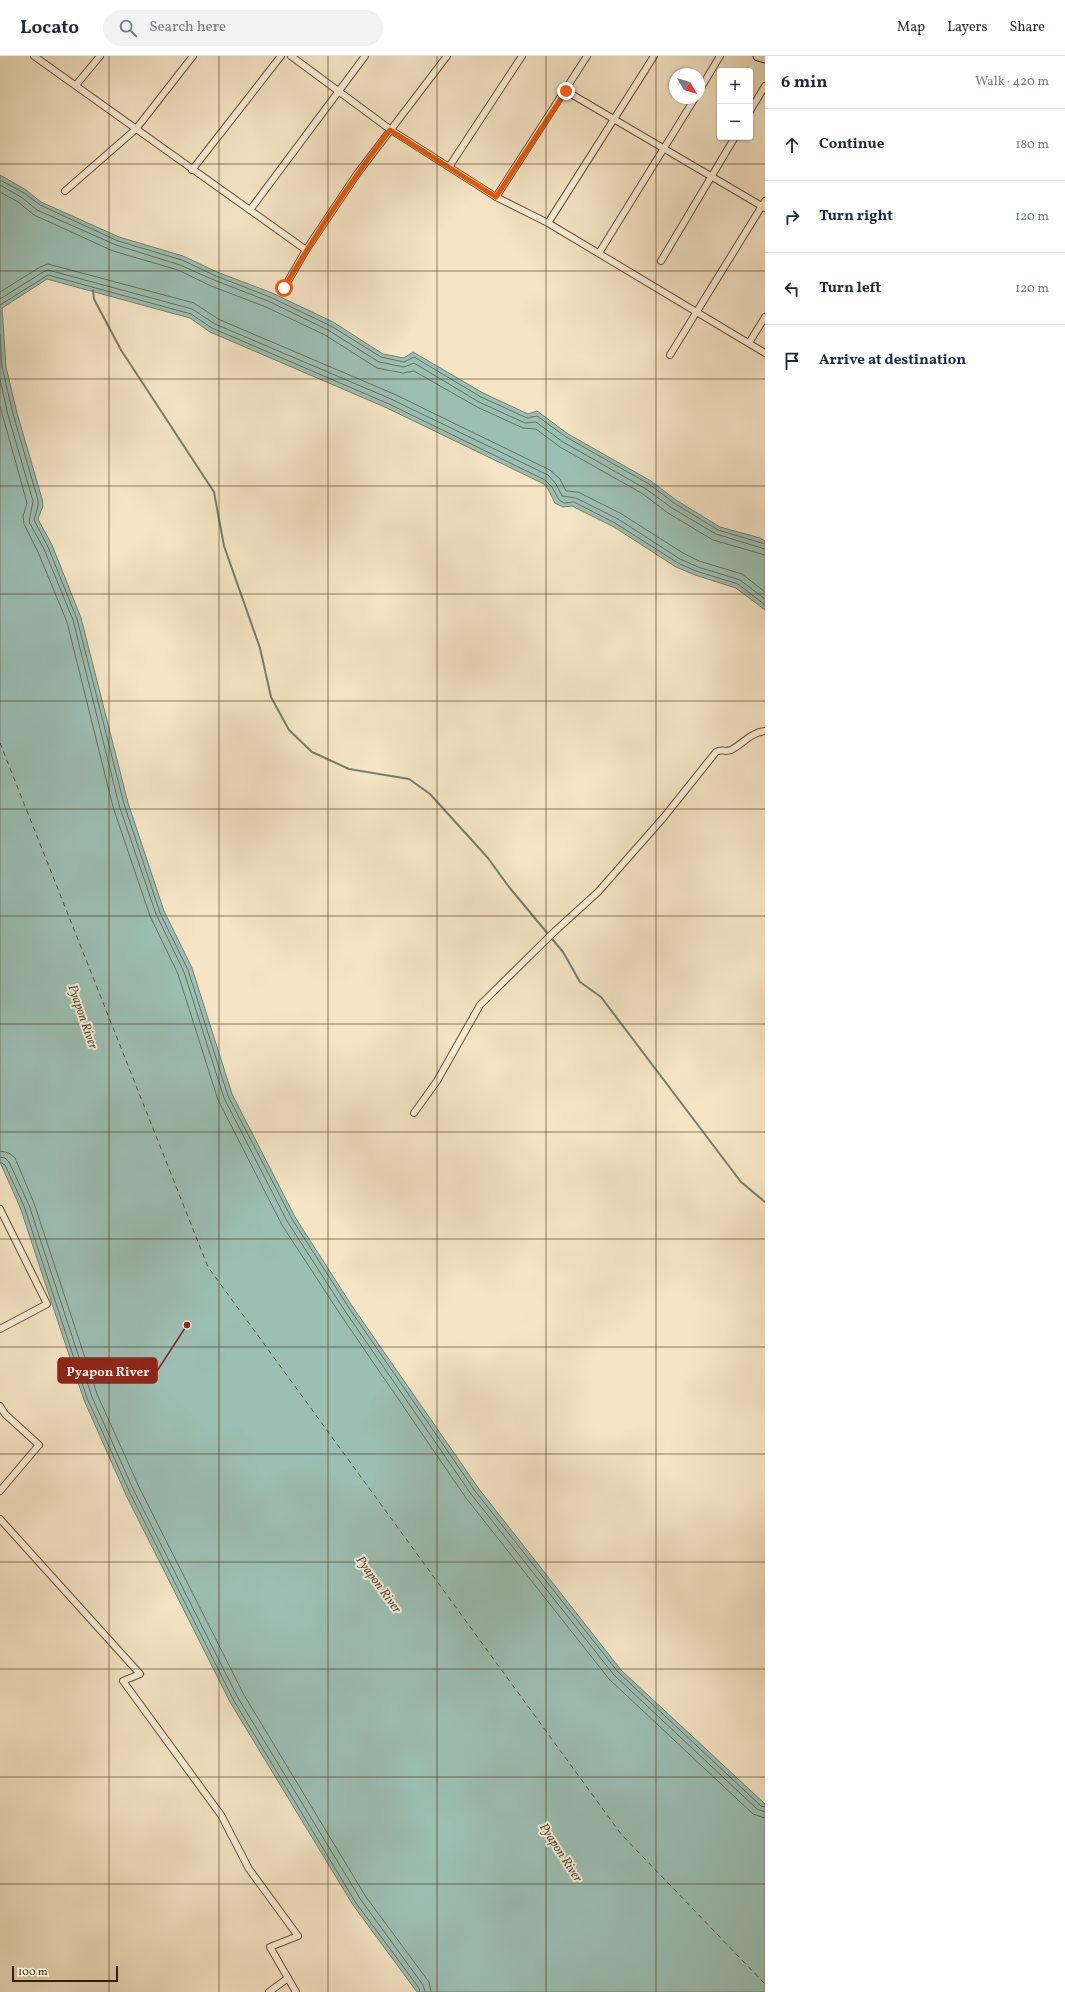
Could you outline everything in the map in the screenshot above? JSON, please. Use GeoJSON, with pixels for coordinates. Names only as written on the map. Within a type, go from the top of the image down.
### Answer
{"type":"FeatureCollection","features":[{"type":"Feature","properties":{"kind":"main road"},"geometry":{"type":"LineString","coordinates":[[758,56],[765,58]]}},
{"type":"Feature","properties":{"kind":"street"},"geometry":{"type":"LineString","coordinates":[[34,56],[306,250]]}},
{"type":"Feature","properties":{"kind":"street"},"geometry":{"type":"LineString","coordinates":[[76,86],[100,56]]}},
{"type":"Feature","properties":{"kind":"street"},"geometry":{"type":"LineString","coordinates":[[65,191],[136,129],[193,56]]}},
{"type":"Feature","properties":{"kind":"street"},"geometry":{"type":"LineString","coordinates":[[192,170],[281,56]]}},
{"type":"Feature","properties":{"kind":"street"},"geometry":{"type":"LineString","coordinates":[[291,56],[339,90],[390,130],[496,197],[548,223],[765,353]]}},
{"type":"Feature","properties":{"kind":"street"},"geometry":{"type":"LineString","coordinates":[[250,210],[365,56]]}},
{"type":"Feature","properties":{"kind":"street"},"geometry":{"type":"LineString","coordinates":[[284,288],[306,250],[357,174],[447,56]]}},
{"type":"Feature","properties":{"kind":"street"},"geometry":{"type":"LineString","coordinates":[[449,167],[522,56]]}},
{"type":"Feature","properties":{"kind":"street"},"geometry":{"type":"LineString","coordinates":[[496,197],[566,91],[587,56]]}},
{"type":"Feature","properties":{"kind":"street"},"geometry":{"type":"LineString","coordinates":[[548,223],[654,56]]}},
{"type":"Feature","properties":{"kind":"street"},"geometry":{"type":"LineString","coordinates":[[705,81],[720,56]]}},
{"type":"Feature","properties":{"kind":"street"},"geometry":{"type":"LineString","coordinates":[[753,107],[765,86]]}},
{"type":"Feature","properties":{"kind":"street"},"geometry":{"type":"LineString","coordinates":[[566,91],[711,176],[764,205],[670,354]]}},
{"type":"Feature","properties":{"kind":"street"},"geometry":{"type":"LineString","coordinates":[[599,253],[690,104]]}},
{"type":"Feature","properties":{"kind":"street"},"geometry":{"type":"LineString","coordinates":[[661,261],[733,140]]}},
{"type":"Feature","properties":{"kind":"street"},"geometry":{"type":"LineString","coordinates":[[749,343],[765,317]]}},
{"type":"Feature","properties":{"kind":"street"},"geometry":{"type":"LineString","coordinates":[[414,1113],[436,1081],[480,1005],[554,932],[598,892],[664,817],[716,752],[731,750],[752,734],[765,731]]}},
{"type":"Feature","properties":{"kind":"street"},"geometry":{"type":"LineString","coordinates":[[0,1209],[47,1304],[0,1329]]}},
{"type":"Feature","properties":{"kind":"street"},"geometry":{"type":"LineString","coordinates":[[0,1406],[5,1414],[39,1445],[0,1491]]}},
{"type":"Feature","properties":{"kind":"street"},"geometry":{"type":"LineString","coordinates":[[0,1519],[140,1674],[123,1681],[221,1814],[250,1869],[298,1936],[270,1947],[296,1992]]}},
{"type":"Feature","properties":{"kind":"street"},"geometry":{"type":"LineString","coordinates":[[269,1992],[288,1978]]}},
{"type":"Feature","properties":{"kind":"water"},"geometry":{"type":"Polygon","coordinates":[[[0,175],[26,190],[41,202],[119,237],[183,256],[217,272],[272,293],[333,322],[383,354],[404,358],[413,352],[483,393],[528,414],[537,411],[568,434],[651,481],[676,500],[720,527],[760,538],[765,541],[765,610],[736,588],[695,575],[676,567],[614,527],[572,506],[563,507],[555,503],[544,484],[387,408],[210,332],[190,318],[47,279],[2,308],[6,367],[17,413],[42,499],[43,506],[38,519],[52,545],[81,618],[128,803],[164,911],[192,968],[232,1094],[295,1217],[352,1306],[479,1489],[621,1670],[765,1804],[765,1992],[417,1992],[353,1905],[230,1702],[126,1495],[84,1400],[20,1207],[0,1162],[0,175]]]}},
{"type":"Feature","properties":{"kind":"waterway"},"geometry":{"type":"LineString","coordinates":[[93,290],[94,299],[121,350],[214,492],[224,546],[260,648],[271,697],[289,730],[312,752],[349,769],[409,779],[430,794],[488,858],[509,887],[563,952],[580,982],[601,997],[741,1182],[765,1202]]}},
{"type":"Feature","properties":{"kind":"ferry route"},"geometry":{"type":"LineString","coordinates":[[0,743],[208,1267],[621,1834],[765,1984]]}},
{"type":"Feature","properties":{"kind":"place","name":"Pyapon River"},"geometry":{"type":"Point","coordinates":[187,1325]}},
{"type":"Feature","properties":{"kind":"route"},"geometry":{"type":"LineString","coordinates":[[284,288],[306,250],[357,174],[390,130],[496,197],[566,91]]}}]}
